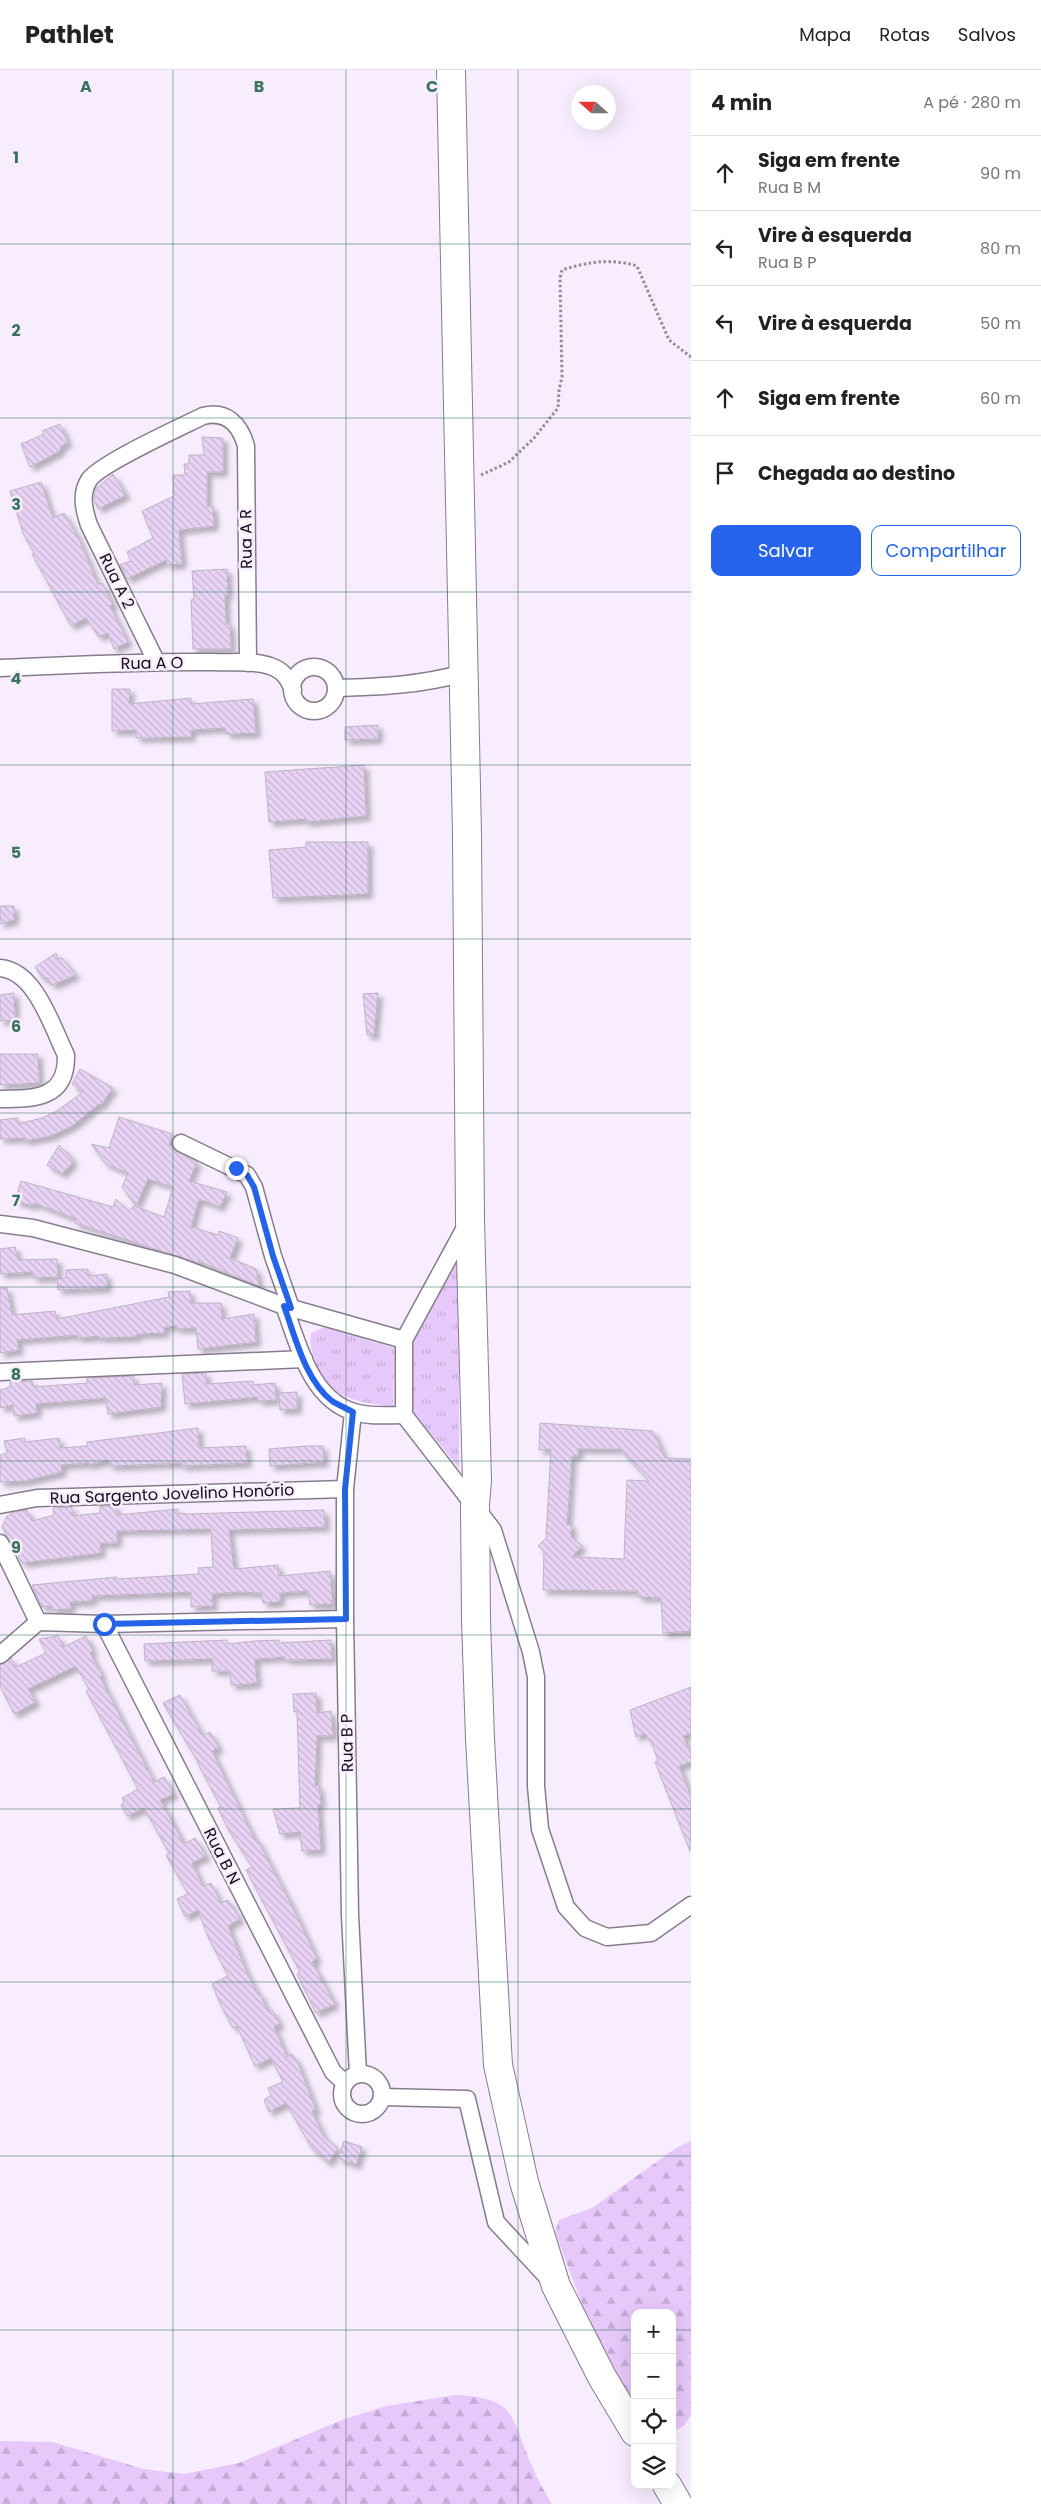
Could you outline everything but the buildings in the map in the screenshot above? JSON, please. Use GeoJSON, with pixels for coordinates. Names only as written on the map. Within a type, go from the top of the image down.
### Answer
{"type":"FeatureCollection","features":[{"type":"Feature","properties":{"kind":"highway"},"geometry":{"type":"LineString","coordinates":[[452,70],[464,673],[470,1220],[477,1481],[475,1504],[480,1740],[498,2065],[524,2182],[556,2286],[602,2377],[631,2425]]}},
{"type":"Feature","properties":{"kind":"highway"},"geometry":{"type":"LineString","coordinates":[[669,2489],[678,2504]]}},
{"type":"Feature","properties":{"kind":"street","name":"Rua A 2"},"geometry":{"type":"LineString","coordinates":[[156,661],[89,524],[84,500],[89,480],[106,466],[203,416],[220,415],[230,419]]}},
{"type":"Feature","properties":{"kind":"street","name":"Rua A R"},"geometry":{"type":"LineString","coordinates":[[230,419],[238,426],[246,446],[248,663]]}},
{"type":"Feature","properties":{"kind":"street","name":"Rua A O"},"geometry":{"type":"LineString","coordinates":[[0,668],[156,661],[248,663],[307,669]]}},
{"type":"Feature","properties":{"kind":"street"},"geometry":{"type":"LineString","coordinates":[[268,665],[284,674],[299,706],[315,711],[330,704],[336,688],[332,676],[327,671],[314,668],[307,669],[295,679],[293,690]]}},
{"type":"Feature","properties":{"kind":"street"},"geometry":{"type":"LineString","coordinates":[[336,688],[394,687],[440,680],[464,673]]}},
{"type":"Feature","properties":{"kind":"street"},"geometry":{"type":"LineString","coordinates":[[0,968],[16,973],[32,985],[66,1055],[66,1065],[58,1083],[50,1092],[40,1097],[27,1099],[0,1099]]}},
{"type":"Feature","properties":{"kind":"street"},"geometry":{"type":"LineString","coordinates":[[181,1143],[247,1175],[254,1187],[304,1359],[322,1389],[332,1401],[353,1412],[372,1415],[404,1415]]}},
{"type":"Feature","properties":{"kind":"street"},"geometry":{"type":"LineString","coordinates":[[470,1220],[404,1340],[404,1415],[494,1530],[532,1652],[536,1677],[536,1786],[540,1829],[566,1907],[585,1928],[608,1937],[651,1932],[691,1905]]}},
{"type":"Feature","properties":{"kind":"street"},"geometry":{"type":"LineString","coordinates":[[0,1224],[33,1228],[175,1265],[288,1307],[404,1340]]}},
{"type":"Feature","properties":{"kind":"street"},"geometry":{"type":"LineString","coordinates":[[0,1372],[304,1359]]}},
{"type":"Feature","properties":{"kind":"street","name":"Rua B P"},"geometry":{"type":"LineString","coordinates":[[351,2078],[345,1489],[353,1412]]}},
{"type":"Feature","properties":{"kind":"street","name":"Rua Sargento Jovelino Honório"},"geometry":{"type":"LineString","coordinates":[[0,1505],[37,1498],[345,1489]]}},
{"type":"Feature","properties":{"kind":"street"},"geometry":{"type":"LineString","coordinates":[[0,1543],[38,1622]]}},
{"type":"Feature","properties":{"kind":"street"},"geometry":{"type":"LineString","coordinates":[[0,1655],[38,1622],[104,1624],[346,1619]]}},
{"type":"Feature","properties":{"kind":"street","name":"Rua B N"},"geometry":{"type":"LineString","coordinates":[[104,1624],[333,2072],[351,2078]]}},
{"type":"Feature","properties":{"kind":"street"},"geometry":{"type":"LineString","coordinates":[[369,2075],[378,2082],[382,2097],[377,2107],[366,2114],[350,2111],[342,2098],[351,2078],[369,2075]]}},
{"type":"Feature","properties":{"kind":"street"},"geometry":{"type":"LineString","coordinates":[[382,2097],[467,2099],[496,2222],[556,2286]]}},
{"type":"Feature","properties":{"kind":"path"},"geometry":{"type":"LineString","coordinates":[[460,484],[509,462],[534,438],[558,408],[562,377],[560,278],[562,270],[577,265],[618,260],[637,266],[669,340],[691,357]]}},
{"type":"Feature","properties":{"kind":"green space"},"geometry":{"type":"Polygon","coordinates":[[[459,1256],[459,1468],[412,1411],[413,1342],[459,1256]]]}},
{"type":"Feature","properties":{"kind":"green space"},"geometry":{"type":"Polygon","coordinates":[[[324,1327],[394,1348],[393,1406],[357,1401],[337,1392],[329,1384],[316,1363],[310,1337],[311,1333],[324,1327]]]}},
{"type":"Feature","properties":{"kind":"green space"},"geometry":{"type":"Polygon","coordinates":[[[691,2141],[691,2415],[684,2426],[676,2430],[676,2309],[631,2309],[631,2405],[606,2368],[555,2232],[559,2220],[592,2208],[676,2148],[691,2141]]]}},
{"type":"Feature","properties":{"kind":"green space"},"geometry":{"type":"Polygon","coordinates":[[[456,2395],[476,2397],[502,2406],[515,2423],[536,2476],[552,2504],[0,2504],[0,2441],[52,2442],[144,2469],[184,2474],[239,2463],[342,2420],[386,2406],[456,2395]]]}},
{"type":"Feature","properties":{"kind":"route"},"geometry":{"type":"LineString","coordinates":[[104,1624],[346,1619],[345,1489],[353,1412],[332,1401],[316,1384],[304,1359],[284,1306],[291,1308],[273,1256],[254,1187],[247,1175],[236,1168]]}}]}
